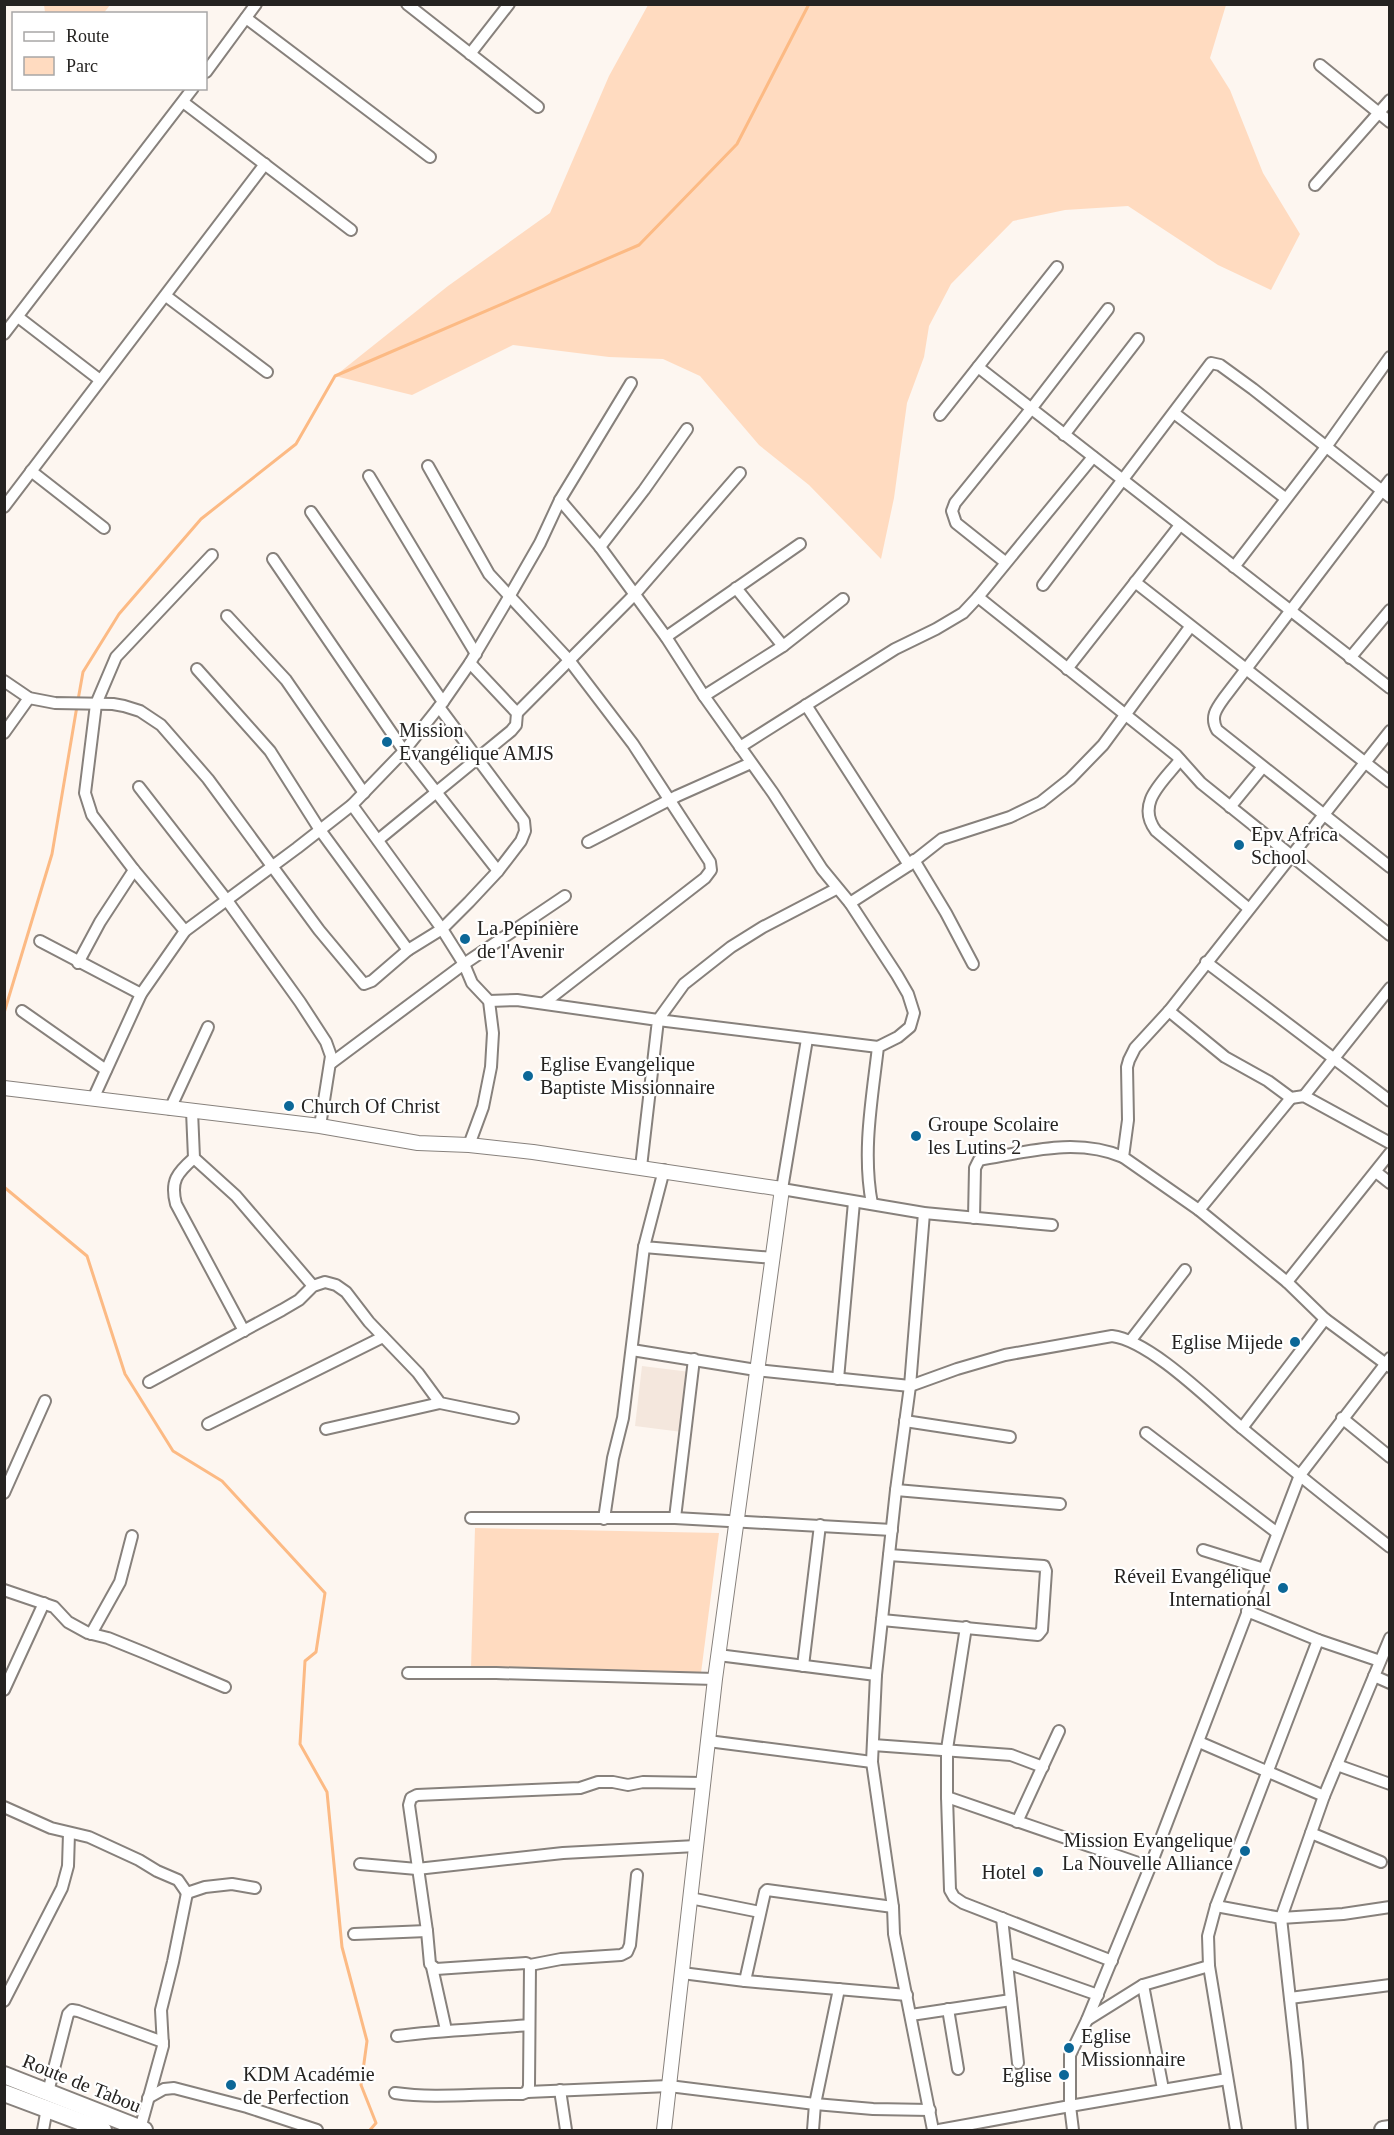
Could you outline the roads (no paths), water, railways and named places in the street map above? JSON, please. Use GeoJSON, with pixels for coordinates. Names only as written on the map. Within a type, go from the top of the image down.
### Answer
{"type":"FeatureCollection","features":[{"type":"Feature","properties":{"kind":"main road","name":"Route de Tabou"},"geometry":{"type":"LineString","coordinates":[[4,2075],[103,2130]]}},
{"type":"Feature","properties":{"kind":"main road","name":"Route de Tabou"},"geometry":{"type":"LineString","coordinates":[[4,2092],[47,2100],[142,2130]]}},
{"type":"Feature","properties":{"kind":"main road"},"geometry":{"type":"LineString","coordinates":[[1383,2130],[1389,2129]]}},
{"type":"Feature","properties":{"kind":"street"},"geometry":{"type":"LineString","coordinates":[[207,71],[256,4]]}},
{"type":"Feature","properties":{"kind":"street"},"geometry":{"type":"LineString","coordinates":[[407,4],[538,107]]}},
{"type":"Feature","properties":{"kind":"street"},"geometry":{"type":"LineString","coordinates":[[470,54],[509,4]]}},
{"type":"Feature","properties":{"kind":"street"},"geometry":{"type":"LineString","coordinates":[[246,18],[430,157]]}},
{"type":"Feature","properties":{"kind":"street"},"geometry":{"type":"LineString","coordinates":[[1320,65],[1389,122]]}},
{"type":"Feature","properties":{"kind":"street"},"geometry":{"type":"LineString","coordinates":[[4,334],[192,90]]}},
{"type":"Feature","properties":{"kind":"street"},"geometry":{"type":"LineString","coordinates":[[1315,185],[1389,100]]}},
{"type":"Feature","properties":{"kind":"street"},"geometry":{"type":"LineString","coordinates":[[183,102],[351,230]]}},
{"type":"Feature","properties":{"kind":"street"},"geometry":{"type":"LineString","coordinates":[[4,507],[265,164]]}},
{"type":"Feature","properties":{"kind":"street"},"geometry":{"type":"LineString","coordinates":[[940,415],[1057,267]]}},
{"type":"Feature","properties":{"kind":"street"},"geometry":{"type":"LineString","coordinates":[[166,296],[267,372]]}},
{"type":"Feature","properties":{"kind":"street"},"geometry":{"type":"LineString","coordinates":[[1005,562],[956,523],[951,511],[960,496],[1108,309]]}},
{"type":"Feature","properties":{"kind":"street"},"geometry":{"type":"LineString","coordinates":[[18,317],[100,380]]}},
{"type":"Feature","properties":{"kind":"street"},"geometry":{"type":"LineString","coordinates":[[1064,435],[1138,339]]}},
{"type":"Feature","properties":{"kind":"street"},"geometry":{"type":"LineString","coordinates":[[1234,567],[1326,447],[1389,357]]}},
{"type":"Feature","properties":{"kind":"street"},"geometry":{"type":"LineString","coordinates":[[1043,585],[1211,363],[1216,363],[1253,389],[1386,494]]}},
{"type":"Feature","properties":{"kind":"street"},"geometry":{"type":"LineString","coordinates":[[978,367],[1389,688]]}},
{"type":"Feature","properties":{"kind":"street"},"geometry":{"type":"LineString","coordinates":[[93,1099],[141,994],[184,931],[352,805],[404,751],[441,705],[473,659],[530,561],[560,500],[631,383]]}},
{"type":"Feature","properties":{"kind":"street"},"geometry":{"type":"LineString","coordinates":[[1174,413],[1285,498]]}},
{"type":"Feature","properties":{"kind":"street"},"geometry":{"type":"LineString","coordinates":[[600,547],[687,429]]}},
{"type":"Feature","properties":{"kind":"street"},"geometry":{"type":"LineString","coordinates":[[740,747],[895,649],[963,613],[1093,457]]}},
{"type":"Feature","properties":{"kind":"street"},"geometry":{"type":"LineString","coordinates":[[428,465],[489,574],[569,660],[633,744],[710,862],[709,874],[544,1003]]}},
{"type":"Feature","properties":{"kind":"street"},"geometry":{"type":"LineString","coordinates":[[31,471],[104,528]]}},
{"type":"Feature","properties":{"kind":"street"},"geometry":{"type":"LineString","coordinates":[[378,840],[511,731],[516,725],[517,712],[603,628],[740,473]]}},
{"type":"Feature","properties":{"kind":"street"},"geometry":{"type":"LineString","coordinates":[[369,476],[473,659],[517,712]]}},
{"type":"Feature","properties":{"kind":"street"},"geometry":{"type":"LineString","coordinates":[[1389,480],[1386,494],[1246,669],[1217,707],[1213,717],[1213,724],[1217,730],[1389,867]]}},
{"type":"Feature","properties":{"kind":"street"},"geometry":{"type":"LineString","coordinates":[[489,1001],[517,1000],[544,1003],[658,1020],[878,1047],[898,1037],[910,1027],[914,1013],[908,994],[897,975],[850,903],[836,889],[666,637],[600,547],[560,500]]}},
{"type":"Feature","properties":{"kind":"street"},"geometry":{"type":"LineString","coordinates":[[4,681],[29,698],[55,703],[113,704],[140,711],[168,733],[208,779],[271,867],[361,983],[367,984],[408,950],[442,929],[498,871],[521,842],[525,831],[524,821],[441,705],[311,512]]}},
{"type":"Feature","properties":{"kind":"street"},"geometry":{"type":"LineString","coordinates":[[1067,669],[1180,525]]}},
{"type":"Feature","properties":{"kind":"street"},"geometry":{"type":"LineString","coordinates":[[666,637],[800,544]]}},
{"type":"Feature","properties":{"kind":"street"},"geometry":{"type":"LineString","coordinates":[[184,931],[92,815],[85,793],[96,704],[116,657],[212,555]]}},
{"type":"Feature","properties":{"kind":"street"},"geometry":{"type":"LineString","coordinates":[[273,559],[404,751],[498,871]]}},
{"type":"Feature","properties":{"kind":"street"},"geometry":{"type":"LineString","coordinates":[[1135,582],[1389,783]]}},
{"type":"Feature","properties":{"kind":"street"},"geometry":{"type":"LineString","coordinates":[[736,588],[783,646]]}},
{"type":"Feature","properties":{"kind":"street"},"geometry":{"type":"LineString","coordinates":[[978,597],[1125,714],[1180,760],[1193,776],[1230,807],[1389,935]]}},
{"type":"Feature","properties":{"kind":"street"},"geometry":{"type":"LineString","coordinates":[[704,696],[783,646],[843,599]]}},
{"type":"Feature","properties":{"kind":"street"},"geometry":{"type":"LineString","coordinates":[[1350,658],[1389,610]]}},
{"type":"Feature","properties":{"kind":"street"},"geometry":{"type":"LineString","coordinates":[[227,616],[286,680],[364,793]]}},
{"type":"Feature","properties":{"kind":"street"},"geometry":{"type":"LineString","coordinates":[[850,903],[942,839],[1010,816],[1035,805],[1051,794],[1089,760],[1190,627]]}},
{"type":"Feature","properties":{"kind":"street"},"geometry":{"type":"LineString","coordinates":[[197,669],[270,752],[320,830],[408,950]]}},
{"type":"Feature","properties":{"kind":"street"},"geometry":{"type":"LineString","coordinates":[[5,732],[29,698]]}},
{"type":"Feature","properties":{"kind":"street"},"geometry":{"type":"LineString","coordinates":[[806,705],[946,913],[973,964]]}},
{"type":"Feature","properties":{"kind":"street"},"geometry":{"type":"LineString","coordinates":[[1123,1157],[1128,1120],[1127,1067],[1135,1048],[1168,1011],[1389,731]]}},
{"type":"Feature","properties":{"kind":"street"},"geometry":{"type":"LineString","coordinates":[[1180,760],[1148,804],[1149,822],[1155,831],[1248,908]]}},
{"type":"Feature","properties":{"kind":"street"},"geometry":{"type":"LineString","coordinates":[[588,842],[751,763]]}},
{"type":"Feature","properties":{"kind":"street"},"geometry":{"type":"LineString","coordinates":[[1230,807],[1262,768]]}},
{"type":"Feature","properties":{"kind":"street"},"geometry":{"type":"LineString","coordinates":[[139,788],[226,899],[326,1042],[331,1056],[320,1126]]}},
{"type":"Feature","properties":{"kind":"street"},"geometry":{"type":"LineString","coordinates":[[352,805],[442,929],[464,964],[472,983],[489,1001],[493,1033],[491,1067],[483,1107],[469,1145]]}},
{"type":"Feature","properties":{"kind":"street"},"geometry":{"type":"LineString","coordinates":[[78,963],[100,922],[134,870]]}},
{"type":"Feature","properties":{"kind":"street"},"geometry":{"type":"LineString","coordinates":[[641,1167],[658,1020],[684,984],[731,948],[763,927],[836,889]]}},
{"type":"Feature","properties":{"kind":"street"},"geometry":{"type":"LineString","coordinates":[[330,1064],[464,964],[565,896]]}},
{"type":"Feature","properties":{"kind":"street"},"geometry":{"type":"LineString","coordinates":[[40,941],[78,963],[141,994]]}},
{"type":"Feature","properties":{"kind":"street"},"geometry":{"type":"LineString","coordinates":[[1206,962],[1389,1101]]}},
{"type":"Feature","properties":{"kind":"street"},"geometry":{"type":"LineString","coordinates":[[1304,1096],[1389,988]]}},
{"type":"Feature","properties":{"kind":"street"},"geometry":{"type":"LineString","coordinates":[[22,1011],[106,1070]]}},
{"type":"Feature","properties":{"kind":"street"},"geometry":{"type":"LineString","coordinates":[[1168,1011],[1225,1056],[1268,1081],[1291,1098]]}},
{"type":"Feature","properties":{"kind":"street"},"geometry":{"type":"LineString","coordinates":[[170,1108],[208,1027]]}},
{"type":"Feature","properties":{"kind":"street"},"geometry":{"type":"LineString","coordinates":[[664,2130],[718,1655],[782,1189],[807,1039]]}},
{"type":"Feature","properties":{"kind":"street"},"geometry":{"type":"LineString","coordinates":[[872,1204],[867,1175],[867,1147],[878,1047]]}},
{"type":"Feature","properties":{"kind":"street"},"geometry":{"type":"LineString","coordinates":[[4,1088],[320,1126],[418,1143],[469,1145],[664,1170],[924,1213],[1052,1225]]}},
{"type":"Feature","properties":{"kind":"street"},"geometry":{"type":"LineString","coordinates":[[1199,1210],[1291,1098],[1304,1096],[1389,1143]]}},
{"type":"Feature","properties":{"kind":"street"},"geometry":{"type":"LineString","coordinates":[[192,1110],[194,1158],[236,1196],[313,1286]]}},
{"type":"Feature","properties":{"kind":"street"},"geometry":{"type":"LineString","coordinates":[[975,1218],[975,1168],[979,1160],[1069,1146],[1090,1147],[1123,1157],[1199,1210],[1287,1282],[1325,1319],[1388,1363],[1342,1418],[1300,1475],[1276,1532],[1150,1868],[1098,1995],[1070,2055],[1070,2106],[1073,2130]]}},
{"type":"Feature","properties":{"kind":"street"},"geometry":{"type":"LineString","coordinates":[[1287,1282],[1389,1153]]}},
{"type":"Feature","properties":{"kind":"street"},"geometry":{"type":"LineString","coordinates":[[194,1158],[174,1179],[172,1191],[176,1204],[244,1331]]}},
{"type":"Feature","properties":{"kind":"street"},"geometry":{"type":"LineString","coordinates":[[604,1519],[613,1458],[623,1418],[644,1247],[664,1170]]}},
{"type":"Feature","properties":{"kind":"street"},"geometry":{"type":"LineString","coordinates":[[1376,1172],[1389,1183]]}},
{"type":"Feature","properties":{"kind":"street"},"geometry":{"type":"LineString","coordinates":[[838,1379],[854,1202]]}},
{"type":"Feature","properties":{"kind":"street"},"geometry":{"type":"LineString","coordinates":[[924,1213],[910,1386],[876,1675],[872,1762],[893,1908],[894,1934],[933,2130]]}},
{"type":"Feature","properties":{"kind":"street"},"geometry":{"type":"LineString","coordinates":[[644,1247],[773,1258]]}},
{"type":"Feature","properties":{"kind":"street"},"geometry":{"type":"LineString","coordinates":[[1131,1340],[1185,1270]]}},
{"type":"Feature","properties":{"kind":"street"},"geometry":{"type":"LineString","coordinates":[[148,1382],[299,1300],[313,1286],[325,1282],[336,1285],[346,1292],[383,1337],[418,1373],[440,1403]]}},
{"type":"Feature","properties":{"kind":"street"},"geometry":{"type":"LineString","coordinates":[[1242,1428],[1325,1319]]}},
{"type":"Feature","properties":{"kind":"street"},"geometry":{"type":"LineString","coordinates":[[632,1350],[756,1370],[910,1386],[1005,1355],[1112,1336],[1131,1340],[1163,1361],[1389,1547]]}},
{"type":"Feature","properties":{"kind":"street"},"geometry":{"type":"LineString","coordinates":[[208,1424],[383,1337]]}},
{"type":"Feature","properties":{"kind":"street"},"geometry":{"type":"LineString","coordinates":[[675,1518],[694,1359]]}},
{"type":"Feature","properties":{"kind":"street"},"geometry":{"type":"LineString","coordinates":[[4,1493],[45,1401]]}},
{"type":"Feature","properties":{"kind":"street"},"geometry":{"type":"LineString","coordinates":[[326,1429],[440,1403],[513,1418]]}},
{"type":"Feature","properties":{"kind":"street"},"geometry":{"type":"LineString","coordinates":[[1342,1418],[1389,1457]]}},
{"type":"Feature","properties":{"kind":"street"},"geometry":{"type":"LineString","coordinates":[[905,1421],[1010,1437]]}},
{"type":"Feature","properties":{"kind":"street"},"geometry":{"type":"LineString","coordinates":[[1146,1433],[1276,1532]]}},
{"type":"Feature","properties":{"kind":"street"},"geometry":{"type":"LineString","coordinates":[[896,1490],[1060,1504]]}},
{"type":"Feature","properties":{"kind":"street"},"geometry":{"type":"LineString","coordinates":[[471,1518],[675,1518],[892,1530]]}},
{"type":"Feature","properties":{"kind":"street"},"geometry":{"type":"LineString","coordinates":[[803,1666],[820,1525]]}},
{"type":"Feature","properties":{"kind":"street"},"geometry":{"type":"LineString","coordinates":[[91,1634],[120,1582],[132,1536]]}},
{"type":"Feature","properties":{"kind":"street"},"geometry":{"type":"LineString","coordinates":[[1203,1550],[1264,1569]]}},
{"type":"Feature","properties":{"kind":"street"},"geometry":{"type":"LineString","coordinates":[[882,1620],[1038,1635],[1041,1633],[1046,1568],[1044,1566],[889,1555]]}},
{"type":"Feature","properties":{"kind":"street"},"geometry":{"type":"LineString","coordinates":[[4,1590],[54,1607],[68,1622],[88,1634],[145,1653],[225,1688]]}},
{"type":"Feature","properties":{"kind":"street"},"geometry":{"type":"LineString","coordinates":[[4,1690],[44,1603]]}},
{"type":"Feature","properties":{"kind":"street"},"geometry":{"type":"LineString","coordinates":[[1247,1611],[1318,1640],[1380,1661]]}},
{"type":"Feature","properties":{"kind":"street"},"geometry":{"type":"LineString","coordinates":[[966,1627],[947,1749],[950,1890],[954,1897],[963,1903],[1112,1961]]}},
{"type":"Feature","properties":{"kind":"street"},"geometry":{"type":"LineString","coordinates":[[1302,2130],[1281,1918],[1324,1796],[1389,1638]]}},
{"type":"Feature","properties":{"kind":"street"},"geometry":{"type":"LineString","coordinates":[[1236,2130],[1209,1966],[1208,1936],[1216,1906],[1318,1640]]}},
{"type":"Feature","properties":{"kind":"street"},"geometry":{"type":"LineString","coordinates":[[718,1655],[876,1675]]}},
{"type":"Feature","properties":{"kind":"street"},"geometry":{"type":"LineString","coordinates":[[408,1673],[715,1679]]}},
{"type":"Feature","properties":{"kind":"street"},"geometry":{"type":"LineString","coordinates":[[1374,1676],[1389,1683]]}},
{"type":"Feature","properties":{"kind":"street"},"geometry":{"type":"LineString","coordinates":[[1017,1821],[1059,1731]]}},
{"type":"Feature","properties":{"kind":"street"},"geometry":{"type":"LineString","coordinates":[[708,1742],[872,1762]]}},
{"type":"Feature","properties":{"kind":"street"},"geometry":{"type":"LineString","coordinates":[[1199,1742],[1324,1796]]}},
{"type":"Feature","properties":{"kind":"street"},"geometry":{"type":"LineString","coordinates":[[873,1745],[1011,1755],[1043,1767]]}},
{"type":"Feature","properties":{"kind":"street"},"geometry":{"type":"LineString","coordinates":[[1337,1765],[1389,1784]]}},
{"type":"Feature","properties":{"kind":"street"},"geometry":{"type":"LineString","coordinates":[[446,2030],[430,1964],[409,1805],[411,1798],[417,1795],[580,1788],[598,1782],[628,1785],[643,1782],[703,1783]]}},
{"type":"Feature","properties":{"kind":"street"},"geometry":{"type":"LineString","coordinates":[[947,1797],[1150,1868]]}},
{"type":"Feature","properties":{"kind":"street"},"geometry":{"type":"LineString","coordinates":[[4,1807],[69,1833],[89,1838],[139,1860],[178,1880],[187,1893],[161,2010],[163,2042],[142,2130]]}},
{"type":"Feature","properties":{"kind":"street"},"geometry":{"type":"LineString","coordinates":[[4,2001],[62,1888],[68,1866],[69,1833]]}},
{"type":"Feature","properties":{"kind":"street"},"geometry":{"type":"LineString","coordinates":[[1311,1833],[1381,1862]]}},
{"type":"Feature","properties":{"kind":"street"},"geometry":{"type":"LineString","coordinates":[[360,1864],[417,1869],[563,1853],[696,1846]]}},
{"type":"Feature","properties":{"kind":"street"},"geometry":{"type":"LineString","coordinates":[[432,1967],[526,1963],[530,1965],[561,1959],[621,1955],[627,1952],[630,1946],[637,1875]]}},
{"type":"Feature","properties":{"kind":"street"},"geometry":{"type":"LineString","coordinates":[[187,1893],[205,1887],[232,1884],[255,1888]]}},
{"type":"Feature","properties":{"kind":"street"},"geometry":{"type":"LineString","coordinates":[[745,1981],[767,1890],[893,1908]]}},
{"type":"Feature","properties":{"kind":"street"},"geometry":{"type":"LineString","coordinates":[[690,1898],[760,1912]]}},
{"type":"Feature","properties":{"kind":"street"},"geometry":{"type":"LineString","coordinates":[[1216,1906],[1281,1918],[1343,1914],[1389,1907]]}},
{"type":"Feature","properties":{"kind":"street"},"geometry":{"type":"LineString","coordinates":[[1002,1918],[1018,2063]]}},
{"type":"Feature","properties":{"kind":"street"},"geometry":{"type":"LineString","coordinates":[[354,1934],[427,1931]]}},
{"type":"Feature","properties":{"kind":"street"},"geometry":{"type":"LineString","coordinates":[[1007,1963],[1098,1995]]}},
{"type":"Feature","properties":{"kind":"street"},"geometry":{"type":"LineString","coordinates":[[527,2092],[530,1965]]}},
{"type":"Feature","properties":{"kind":"street"},"geometry":{"type":"LineString","coordinates":[[1087,2020],[1143,1985],[1209,1966]]}},
{"type":"Feature","properties":{"kind":"street"},"geometry":{"type":"LineString","coordinates":[[682,1973],[745,1981],[906,1995]]}},
{"type":"Feature","properties":{"kind":"street"},"geometry":{"type":"LineString","coordinates":[[1143,1985],[1163,2089]]}},
{"type":"Feature","properties":{"kind":"street"},"geometry":{"type":"LineString","coordinates":[[1290,1998],[1389,1985]]}},
{"type":"Feature","properties":{"kind":"street"},"geometry":{"type":"LineString","coordinates":[[813,2130],[815,2104],[839,1989]]}},
{"type":"Feature","properties":{"kind":"street"},"geometry":{"type":"LineString","coordinates":[[910,2015],[1011,2000]]}},
{"type":"Feature","properties":{"kind":"street"},"geometry":{"type":"LineString","coordinates":[[948,2009],[958,2069]]}},
{"type":"Feature","properties":{"kind":"street"},"geometry":{"type":"LineString","coordinates":[[43,2130],[61,2036],[68,2014],[72,2010],[78,2010],[163,2042]]}},
{"type":"Feature","properties":{"kind":"street"},"geometry":{"type":"LineString","coordinates":[[397,2036],[446,2030],[529,2025]]}},
{"type":"Feature","properties":{"kind":"street"},"geometry":{"type":"LineString","coordinates":[[939,2130],[1227,2079]]}},
{"type":"Feature","properties":{"kind":"street"},"geometry":{"type":"LineString","coordinates":[[395,2093],[422,2097],[444,2094],[522,2094],[560,2090],[669,2086],[815,2104],[873,2109],[930,2110]]}},
{"type":"Feature","properties":{"kind":"street"},"geometry":{"type":"LineString","coordinates":[[148,2098],[164,2089],[174,2088],[247,2107],[317,2130]]}},
{"type":"Feature","properties":{"kind":"street"},"geometry":{"type":"LineString","coordinates":[[560,2090],[566,2130]]}},
{"type":"Feature","properties":{"kind":"waterway"},"geometry":{"type":"LineString","coordinates":[[78,700],[83,672],[119,614],[201,519],[296,444],[335,376],[639,245],[737,144],[809,4]]}},
{"type":"Feature","properties":{"kind":"waterway"},"geometry":{"type":"LineString","coordinates":[[4,1013],[52,854],[77,706]]}},
{"type":"Feature","properties":{"kind":"waterway"},"geometry":{"type":"LineString","coordinates":[[4,1187],[87,1256],[125,1374],[173,1451],[222,1481],[325,1593],[316,1652],[305,1661],[300,1744],[327,1792],[342,1947],[367,2041],[361,2085],[376,2123],[370,2130]]}},
{"type":"Feature","properties":{"kind":"place","name":"Mission Evangélique AMJS"},"geometry":{"type":"Point","coordinates":[387,742]}},
{"type":"Feature","properties":{"kind":"place","name":"Epv Africa School"},"geometry":{"type":"Point","coordinates":[1239,845]}},
{"type":"Feature","properties":{"kind":"place","name":"La Pepinière de l'Avenir"},"geometry":{"type":"Point","coordinates":[465,939]}},
{"type":"Feature","properties":{"kind":"place","name":"Eglise Evangelique Baptiste Missionnaire"},"geometry":{"type":"Point","coordinates":[528,1076]}},
{"type":"Feature","properties":{"kind":"place","name":"Church Of Christ"},"geometry":{"type":"Point","coordinates":[289,1106]}},
{"type":"Feature","properties":{"kind":"place","name":"Groupe Scolaire les Lutins 2"},"geometry":{"type":"Point","coordinates":[916,1136]}},
{"type":"Feature","properties":{"kind":"place","name":"Eglise Mijede"},"geometry":{"type":"Point","coordinates":[1295,1342]}},
{"type":"Feature","properties":{"kind":"place","name":"Réveil Evangélique International"},"geometry":{"type":"Point","coordinates":[1283,1588]}},
{"type":"Feature","properties":{"kind":"place","name":"Mission Evangelique La Nouvelle Alliance"},"geometry":{"type":"Point","coordinates":[1245,1851]}},
{"type":"Feature","properties":{"kind":"place","name":"Hotel"},"geometry":{"type":"Point","coordinates":[1038,1872]}},
{"type":"Feature","properties":{"kind":"place","name":"Eglise Missionnaire"},"geometry":{"type":"Point","coordinates":[1069,2048]}},
{"type":"Feature","properties":{"kind":"place","name":"Eglise"},"geometry":{"type":"Point","coordinates":[1064,2075]}},
{"type":"Feature","properties":{"kind":"place","name":"KDM Académie de Perfection"},"geometry":{"type":"Point","coordinates":[231,2085]}}]}
